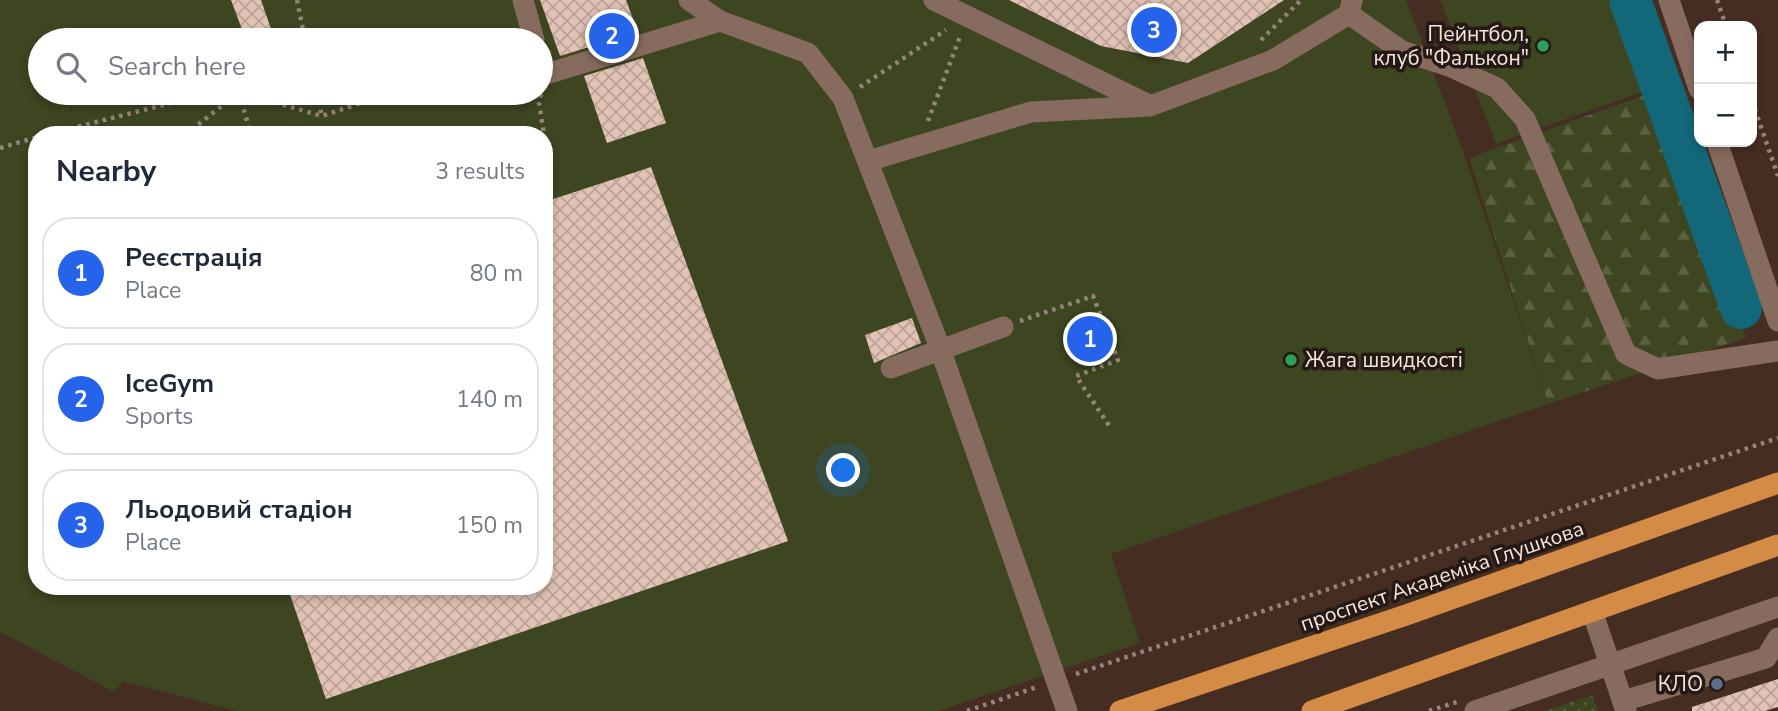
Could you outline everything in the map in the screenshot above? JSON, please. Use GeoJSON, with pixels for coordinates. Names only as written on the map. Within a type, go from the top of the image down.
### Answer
{"type":"FeatureCollection","features":[{"type":"Feature","properties":{"kind":"highway","name":"проспект Академіка Глушкова"},"geometry":{"type":"LineString","coordinates":[[1120,711],[1409,614],[1778,484]]}},
{"type":"Feature","properties":{"kind":"highway"},"geometry":{"type":"LineString","coordinates":[[1312,711],[1778,545]]}},
{"type":"Feature","properties":{"kind":"street"},"geometry":{"type":"LineString","coordinates":[[523,0],[531,28]]}},
{"type":"Feature","properties":{"kind":"street"},"geometry":{"type":"LineString","coordinates":[[689,0],[720,21],[808,53],[844,98],[940,350],[1067,711]]}},
{"type":"Feature","properties":{"kind":"street"},"geometry":{"type":"LineString","coordinates":[[934,0],[1150,106]]}},
{"type":"Feature","properties":{"kind":"street"},"geometry":{"type":"LineString","coordinates":[[1669,0],[1697,84]]}},
{"type":"Feature","properties":{"kind":"street"},"geometry":{"type":"LineString","coordinates":[[868,161],[1031,112],[1150,106],[1273,60],[1351,7],[1402,51],[1448,66],[1497,88],[1525,119],[1626,354],[1658,369],[1778,351]]}},
{"type":"Feature","properties":{"kind":"street"},"geometry":{"type":"LineString","coordinates":[[553,72],[720,21]]}},
{"type":"Feature","properties":{"kind":"street"},"geometry":{"type":"LineString","coordinates":[[1719,147],[1778,321]]}},
{"type":"Feature","properties":{"kind":"street"},"geometry":{"type":"LineString","coordinates":[[891,368],[1003,327]]}},
{"type":"Feature","properties":{"kind":"street"},"geometry":{"type":"LineString","coordinates":[[1475,711],[1778,607]]}},
{"type":"Feature","properties":{"kind":"street"},"geometry":{"type":"LineString","coordinates":[[1592,611],[1624,706],[1766,658],[1778,638]]}},
{"type":"Feature","properties":{"kind":"path"},"geometry":{"type":"LineString","coordinates":[[297,0],[303,28]]}},
{"type":"Feature","properties":{"kind":"path"},"geometry":{"type":"LineString","coordinates":[[1254,46],[1301,0]]}},
{"type":"Feature","properties":{"kind":"path"},"geometry":{"type":"LineString","coordinates":[[1717,0],[1724,21]]}},
{"type":"Feature","properties":{"kind":"path"},"geometry":{"type":"LineString","coordinates":[[844,98],[967,17]]}},
{"type":"Feature","properties":{"kind":"path"},"geometry":{"type":"LineString","coordinates":[[919,146],[967,17]]}},
{"type":"Feature","properties":{"kind":"path"},"geometry":{"type":"LineString","coordinates":[[81,126],[163,105]]}},
{"type":"Feature","properties":{"kind":"path"},"geometry":{"type":"LineString","coordinates":[[197,126],[224,105]]}},
{"type":"Feature","properties":{"kind":"path"},"geometry":{"type":"LineString","coordinates":[[242,105],[248,126]]}},
{"type":"Feature","properties":{"kind":"path"},"geometry":{"type":"LineString","coordinates":[[282,105],[322,116],[355,105]]}},
{"type":"Feature","properties":{"kind":"path"},"geometry":{"type":"LineString","coordinates":[[320,105],[322,116]]}},
{"type":"Feature","properties":{"kind":"path"},"geometry":{"type":"LineString","coordinates":[[539,105],[543,126]]}},
{"type":"Feature","properties":{"kind":"path"},"geometry":{"type":"LineString","coordinates":[[1757,115],[1778,176]]}},
{"type":"Feature","properties":{"kind":"path"},"geometry":{"type":"LineString","coordinates":[[0,148],[28,140]]}},
{"type":"Feature","properties":{"kind":"path"},"geometry":{"type":"LineString","coordinates":[[1003,327],[1093,296],[1118,360],[1076,376],[1110,427]]}},
{"type":"Feature","properties":{"kind":"path"},"geometry":{"type":"LineString","coordinates":[[967,711],[1778,438]]}},
{"type":"Feature","properties":{"kind":"green space"},"geometry":{"type":"Polygon","coordinates":[[[0,0],[1406,0],[1463,151],[1548,404],[1111,554],[1140,643],[938,711],[236,711],[123,681],[114,692],[0,632],[0,0]]]}},
{"type":"Feature","properties":{"kind":"green space","name":"Пейнтбол, клуб \"Фалькон\""},"geometry":{"type":"Polygon","coordinates":[[[1440,0],[1609,0],[1645,91],[1496,144],[1440,0]]]}},
{"type":"Feature","properties":{"kind":"green space"},"geometry":{"type":"Polygon","coordinates":[[[1648,94],[1746,338],[1548,404],[1469,158],[1648,94]]]}},
{"type":"Feature","properties":{"kind":"green space"},"geometry":{"type":"Polygon","coordinates":[[[1592,695],[1598,711],[1545,711],[1592,695]]]}},
{"type":"Feature","properties":{"kind":"building"},"geometry":{"type":"Polygon","coordinates":[[[231,0],[261,0],[271,28],[242,28],[231,0]]]}},
{"type":"Feature","properties":{"kind":"building"},"geometry":{"type":"Polygon","coordinates":[[[540,0],[626,0],[638,32],[560,56],[553,28],[550,28],[540,0]]]}},
{"type":"Feature","properties":{"kind":"building"},"geometry":{"type":"Polygon","coordinates":[[[1009,0],[1284,0],[1188,63],[1101,46],[1009,0]]]}},
{"type":"Feature","properties":{"kind":"building"},"geometry":{"type":"Polygon","coordinates":[[[643,58],[666,123],[607,143],[584,76],[643,58]]]}},
{"type":"Feature","properties":{"kind":"building"},"geometry":{"type":"Polygon","coordinates":[[[651,167],[788,541],[326,699],[290,595],[553,595],[553,199],[651,167]]]}},
{"type":"Feature","properties":{"kind":"building"},"geometry":{"type":"Polygon","coordinates":[[[1092,317],[1107,355],[1088,362],[1074,324],[1092,317]]]}},
{"type":"Feature","properties":{"kind":"building"},"geometry":{"type":"Polygon","coordinates":[[[912,318],[921,343],[874,363],[865,335],[912,318]]]}},
{"type":"Feature","properties":{"kind":"building"},"geometry":{"type":"Polygon","coordinates":[[[1778,679],[1778,707],[1765,711],[1692,711],[1692,707],[1778,679]]]}},
{"type":"Feature","properties":{"kind":"waterway"},"geometry":{"type":"LineString","coordinates":[[1630,0],[1741,308]]}},
{"type":"Feature","properties":{"kind":"place","name":"Льодовий стадіон"},"geometry":{"type":"Point","coordinates":[1154,30]}},
{"type":"Feature","properties":{"kind":"place","name":"IceGym"},"geometry":{"type":"Point","coordinates":[612,36]}},
{"type":"Feature","properties":{"kind":"place","name":"Пейнтбол, клуб \"Фалькон\""},"geometry":{"type":"Point","coordinates":[1543,46]}},
{"type":"Feature","properties":{"kind":"place","name":"Реєстрація"},"geometry":{"type":"Point","coordinates":[1090,339]}},
{"type":"Feature","properties":{"kind":"place","name":"Жага швидкості"},"geometry":{"type":"Point","coordinates":[1291,360]}},
{"type":"Feature","properties":{"kind":"place","name":"КЛО"},"geometry":{"type":"Point","coordinates":[1717,684]}}]}
